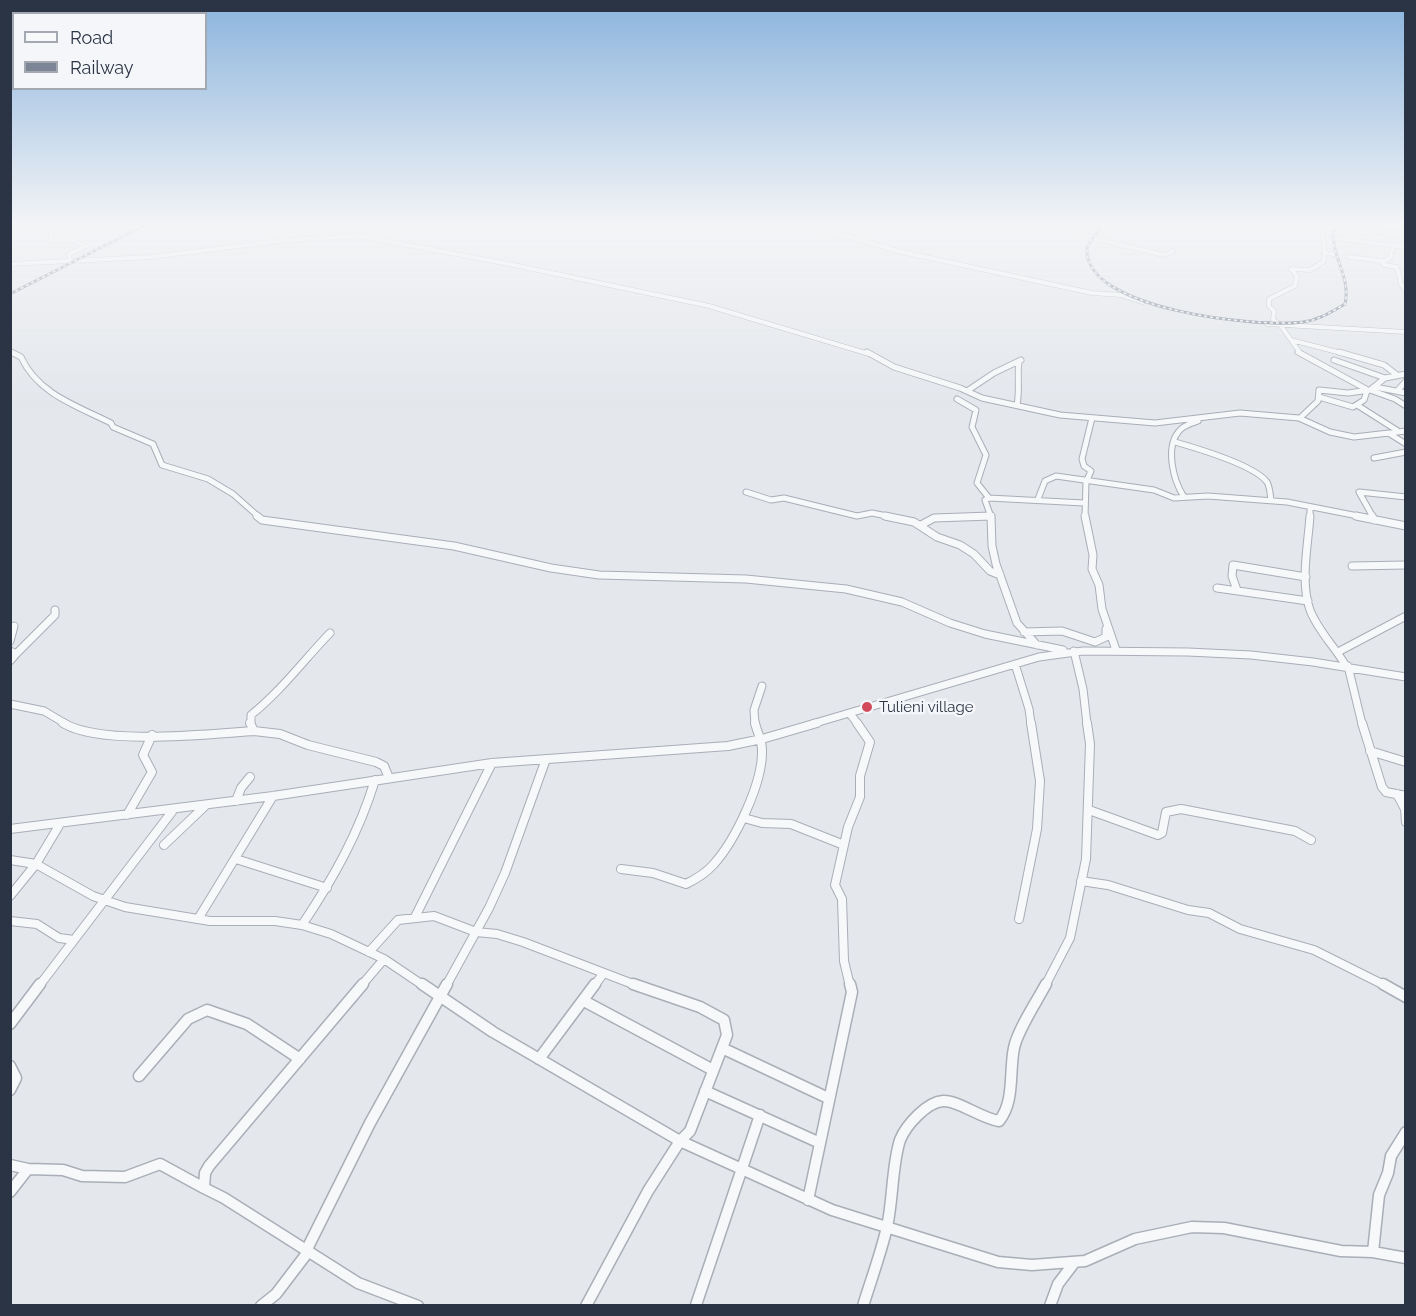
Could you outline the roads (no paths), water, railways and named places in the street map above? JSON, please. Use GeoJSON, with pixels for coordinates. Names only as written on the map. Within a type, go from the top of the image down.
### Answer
{"type":"FeatureCollection","features":[{"type":"Feature","properties":{"kind":"street"},"geometry":{"type":"LineString","coordinates":[[611,285],[709,306],[860,351],[915,375],[988,400],[1060,415],[1092,418],[1155,423],[1186,418],[1203,419]]}},
{"type":"Feature","properties":{"kind":"street"},"geometry":{"type":"LineString","coordinates":[[1057,285],[1092,293],[1122,295],[1143,302]]}},
{"type":"Feature","properties":{"kind":"street"},"geometry":{"type":"LineString","coordinates":[[1295,285],[1271,297],[1268,302],[1274,312],[1273,320],[1282,326],[1298,352],[1406,406]]}},
{"type":"Feature","properties":{"kind":"street"},"geometry":{"type":"LineString","coordinates":[[1267,324],[1406,332]]}},
{"type":"Feature","properties":{"kind":"street"},"geometry":{"type":"LineString","coordinates":[[1291,340],[1374,361],[1406,378],[1397,391]]}},
{"type":"Feature","properties":{"kind":"street"},"geometry":{"type":"LineString","coordinates":[[10,351],[21,357],[24,367],[32,374],[37,384],[70,404],[111,423],[113,427],[153,444],[162,465],[208,479],[233,494],[262,520],[454,546],[551,568],[599,575],[746,579],[846,589],[902,602],[950,623],[1021,643],[1071,651],[1234,653],[1347,666],[1406,677]]}},
{"type":"Feature","properties":{"kind":"street"},"geometry":{"type":"LineString","coordinates":[[1324,366],[1334,360],[1336,352]]}},
{"type":"Feature","properties":{"kind":"street"},"geometry":{"type":"LineString","coordinates":[[1334,360],[1384,378]]}},
{"type":"Feature","properties":{"kind":"street"},"geometry":{"type":"LineString","coordinates":[[967,391],[980,386],[987,377],[1005,366],[1020,361],[1017,374],[1020,388],[1017,405]]}},
{"type":"Feature","properties":{"kind":"street"},"geometry":{"type":"LineString","coordinates":[[1320,397],[1349,407],[1357,405],[1364,400],[1370,389],[1384,378],[1397,375]]}},
{"type":"Feature","properties":{"kind":"street"},"geometry":{"type":"LineString","coordinates":[[1320,397],[1318,391],[1321,390],[1348,393],[1370,389],[1406,393]]}},
{"type":"Feature","properties":{"kind":"street"},"geometry":{"type":"LineString","coordinates":[[1300,418],[1320,397]]}},
{"type":"Feature","properties":{"kind":"street"},"geometry":{"type":"LineString","coordinates":[[957,399],[976,410],[972,427],[986,455],[977,483],[989,498]]}},
{"type":"Feature","properties":{"kind":"street"},"geometry":{"type":"LineString","coordinates":[[1357,405],[1398,431]]}},
{"type":"Feature","properties":{"kind":"street"},"geometry":{"type":"LineString","coordinates":[[1184,497],[1171,468],[1175,442],[1182,426],[1203,419],[1235,413],[1300,418],[1324,429],[1348,436],[1406,431]]}},
{"type":"Feature","properties":{"kind":"street"},"geometry":{"type":"LineString","coordinates":[[1092,418],[1086,431],[1087,448],[1082,459],[1084,466],[1091,471],[1086,482],[1084,503],[1086,527],[1094,555],[1092,569],[1099,585],[1107,627],[1116,650]]}},
{"type":"Feature","properties":{"kind":"street"},"geometry":{"type":"LineString","coordinates":[[1390,434],[1406,444]]}},
{"type":"Feature","properties":{"kind":"street"},"geometry":{"type":"LineString","coordinates":[[1175,442],[1216,455],[1260,476],[1268,483],[1271,500]]}},
{"type":"Feature","properties":{"kind":"street"},"geometry":{"type":"LineString","coordinates":[[1374,458],[1406,453]]}},
{"type":"Feature","properties":{"kind":"street"},"geometry":{"type":"LineString","coordinates":[[1038,499],[1042,485],[1052,476],[1149,490],[1171,497],[1271,500],[1310,510],[1406,526]]}},
{"type":"Feature","properties":{"kind":"street"},"geometry":{"type":"LineString","coordinates":[[746,492],[771,501],[784,498],[856,516],[868,513],[892,516],[921,525],[937,537],[954,541],[970,550],[990,571],[1000,575]]}},
{"type":"Feature","properties":{"kind":"street"},"geometry":{"type":"LineString","coordinates":[[1374,520],[1359,492],[1406,497]]}},
{"type":"Feature","properties":{"kind":"street"},"geometry":{"type":"LineString","coordinates":[[1037,645],[1017,622],[1000,575],[992,546],[991,516],[985,500],[989,498],[1038,499],[1084,503]]}},
{"type":"Feature","properties":{"kind":"street"},"geometry":{"type":"LineString","coordinates":[[1310,510],[1306,577],[1308,601],[1314,618],[1347,666],[1370,751],[1383,789],[1401,795],[1406,822]]}},
{"type":"Feature","properties":{"kind":"street"},"geometry":{"type":"LineString","coordinates":[[921,525],[934,518],[991,516]]}},
{"type":"Feature","properties":{"kind":"street"},"geometry":{"type":"LineString","coordinates":[[1237,590],[1232,576],[1233,565],[1306,577]]}},
{"type":"Feature","properties":{"kind":"street"},"geometry":{"type":"LineString","coordinates":[[1352,566],[1406,565]]}},
{"type":"Feature","properties":{"kind":"street"},"geometry":{"type":"LineString","coordinates":[[1217,588],[1308,601]]}},
{"type":"Feature","properties":{"kind":"street"},"geometry":{"type":"LineString","coordinates":[[10,661],[13,653],[55,615],[55,610]]}},
{"type":"Feature","properties":{"kind":"street"},"geometry":{"type":"LineString","coordinates":[[1338,652],[1406,616]]}},
{"type":"Feature","properties":{"kind":"street"},"geometry":{"type":"LineString","coordinates":[[10,641],[14,626]]}},
{"type":"Feature","properties":{"kind":"street"},"geometry":{"type":"LineString","coordinates":[[1023,631],[1060,630],[1073,633],[1089,642],[1098,642],[1106,637],[1107,627]]}},
{"type":"Feature","properties":{"kind":"street"},"geometry":{"type":"LineString","coordinates":[[1021,643],[1023,631]]}},
{"type":"Feature","properties":{"kind":"street"},"geometry":{"type":"LineString","coordinates":[[254,731],[249,721],[251,715],[275,696],[330,633]]}},
{"type":"Feature","properties":{"kind":"street"},"geometry":{"type":"LineString","coordinates":[[10,829],[273,796],[492,763],[708,749],[762,739],[1015,664],[1071,651]]}},
{"type":"Feature","properties":{"kind":"street"},"geometry":{"type":"LineString","coordinates":[[863,1305],[887,1227],[900,1141],[906,1129],[932,1102],[941,1100],[993,1121],[999,1121],[1006,1113],[1014,1046],[1070,938],[1086,859],[1090,744],[1088,714],[1071,651]]}},
{"type":"Feature","properties":{"kind":"street"},"geometry":{"type":"LineString","coordinates":[[1015,664],[1027,703],[1040,781],[1037,829],[1019,919]]}},
{"type":"Feature","properties":{"kind":"street"},"geometry":{"type":"LineString","coordinates":[[621,868],[653,873],[689,884],[711,868],[744,818],[760,762],[762,739],[754,714],[762,686]]}},
{"type":"Feature","properties":{"kind":"street"},"geometry":{"type":"LineString","coordinates":[[10,704],[50,713],[81,731],[104,734],[152,735],[278,731],[314,747],[369,759],[384,766],[389,778]]}},
{"type":"Feature","properties":{"kind":"street"},"geometry":{"type":"LineString","coordinates":[[808,1200],[852,992],[844,961],[842,899],[835,885],[848,827],[860,797],[860,776],[870,742],[868,736],[850,714]]}},
{"type":"Feature","properties":{"kind":"street"},"geometry":{"type":"LineString","coordinates":[[127,815],[131,803],[147,783],[152,772],[143,755],[152,735]]}},
{"type":"Feature","properties":{"kind":"street"},"geometry":{"type":"LineString","coordinates":[[1370,751],[1406,762]]}},
{"type":"Feature","properties":{"kind":"street"},"geometry":{"type":"LineString","coordinates":[[261,1305],[276,1294],[307,1251],[370,1123],[476,932],[505,873],[546,759]]}},
{"type":"Feature","properties":{"kind":"street"},"geometry":{"type":"LineString","coordinates":[[415,917],[492,763]]}},
{"type":"Feature","properties":{"kind":"street"},"geometry":{"type":"LineString","coordinates":[[236,801],[241,788],[250,777]]}},
{"type":"Feature","properties":{"kind":"street"},"geometry":{"type":"LineString","coordinates":[[302,925],[344,860],[375,780]]}},
{"type":"Feature","properties":{"kind":"street"},"geometry":{"type":"LineString","coordinates":[[198,919],[273,796]]}},
{"type":"Feature","properties":{"kind":"street"},"geometry":{"type":"LineString","coordinates":[[164,845],[206,804]]}},
{"type":"Feature","properties":{"kind":"street"},"geometry":{"type":"LineString","coordinates":[[10,1024],[174,809]]}},
{"type":"Feature","properties":{"kind":"street"},"geometry":{"type":"LineString","coordinates":[[1089,810],[1158,835],[1162,832],[1166,813],[1181,809],[1294,831],[1311,840]]}},
{"type":"Feature","properties":{"kind":"street"},"geometry":{"type":"LineString","coordinates":[[744,818],[762,823],[791,824],[844,845]]}},
{"type":"Feature","properties":{"kind":"street"},"geometry":{"type":"LineString","coordinates":[[10,896],[36,864],[60,824]]}},
{"type":"Feature","properties":{"kind":"street"},"geometry":{"type":"LineString","coordinates":[[10,860],[36,864],[104,901],[134,909],[210,921],[274,921],[302,925],[331,934],[384,960],[539,1059],[680,1141],[808,1200],[998,1262],[1014,1265],[1074,1263],[1094,1258],[1135,1239],[1192,1227],[1224,1228],[1341,1251],[1373,1252],[1406,1258]]}},
{"type":"Feature","properties":{"kind":"street"},"geometry":{"type":"LineString","coordinates":[[236,860],[327,888]]}},
{"type":"Feature","properties":{"kind":"street"},"geometry":{"type":"LineString","coordinates":[[1081,881],[1108,885],[1188,910],[1209,913],[1240,929],[1314,950],[1406,997]]}},
{"type":"Feature","properties":{"kind":"street"},"geometry":{"type":"LineString","coordinates":[[369,952],[393,923],[403,918],[434,916],[476,932],[498,934],[523,942],[603,974],[715,1014],[724,1020],[727,1026],[722,1048],[690,1131],[680,1141],[648,1191],[586,1305]]}},
{"type":"Feature","properties":{"kind":"street"},"geometry":{"type":"LineString","coordinates":[[11,921],[37,924],[59,939],[74,940]]}},
{"type":"Feature","properties":{"kind":"street"},"geometry":{"type":"LineString","coordinates":[[204,1188],[205,1173],[209,1166],[384,960]]}},
{"type":"Feature","properties":{"kind":"street"},"geometry":{"type":"LineString","coordinates":[[539,1059],[603,974]]}},
{"type":"Feature","properties":{"kind":"street"},"geometry":{"type":"LineString","coordinates":[[584,1000],[713,1070]]}},
{"type":"Feature","properties":{"kind":"street"},"geometry":{"type":"LineString","coordinates":[[140,1076],[189,1019],[207,1010],[247,1024],[300,1059]]}},
{"type":"Feature","properties":{"kind":"street"},"geometry":{"type":"LineString","coordinates":[[722,1048],[828,1098]]}},
{"type":"Feature","properties":{"kind":"street"},"geometry":{"type":"LineString","coordinates":[[10,1066],[15,1072],[16,1081],[10,1090]]}},
{"type":"Feature","properties":{"kind":"street"},"geometry":{"type":"LineString","coordinates":[[705,1091],[820,1143]]}},
{"type":"Feature","properties":{"kind":"street"},"geometry":{"type":"LineString","coordinates":[[696,1305],[740,1168],[760,1115]]}},
{"type":"Feature","properties":{"kind":"street"},"geometry":{"type":"LineString","coordinates":[[1373,1252],[1379,1195],[1388,1173],[1391,1156],[1406,1132]]}},
{"type":"Feature","properties":{"kind":"street"},"geometry":{"type":"LineString","coordinates":[[10,1165],[28,1169],[63,1170],[82,1176],[125,1177],[160,1164],[224,1197],[358,1283],[382,1294],[418,1305]]}},
{"type":"Feature","properties":{"kind":"street"},"geometry":{"type":"LineString","coordinates":[[10,1192],[28,1169]]}},
{"type":"Feature","properties":{"kind":"street"},"geometry":{"type":"LineString","coordinates":[[1050,1305],[1058,1284],[1074,1263]]}},
{"type":"Feature","properties":{"kind":"railway"},"geometry":{"type":"LineString","coordinates":[[10,294],[27,285]]}},
{"type":"Feature","properties":{"kind":"railway"},"geometry":{"type":"LineString","coordinates":[[1111,285],[1141,300],[1176,310],[1214,318],[1281,323],[1314,319],[1345,304],[1346,285]]}},
{"type":"Feature","properties":{"kind":"place","name":"Tulieni village"},"geometry":{"type":"Point","coordinates":[867,707]}}]}
